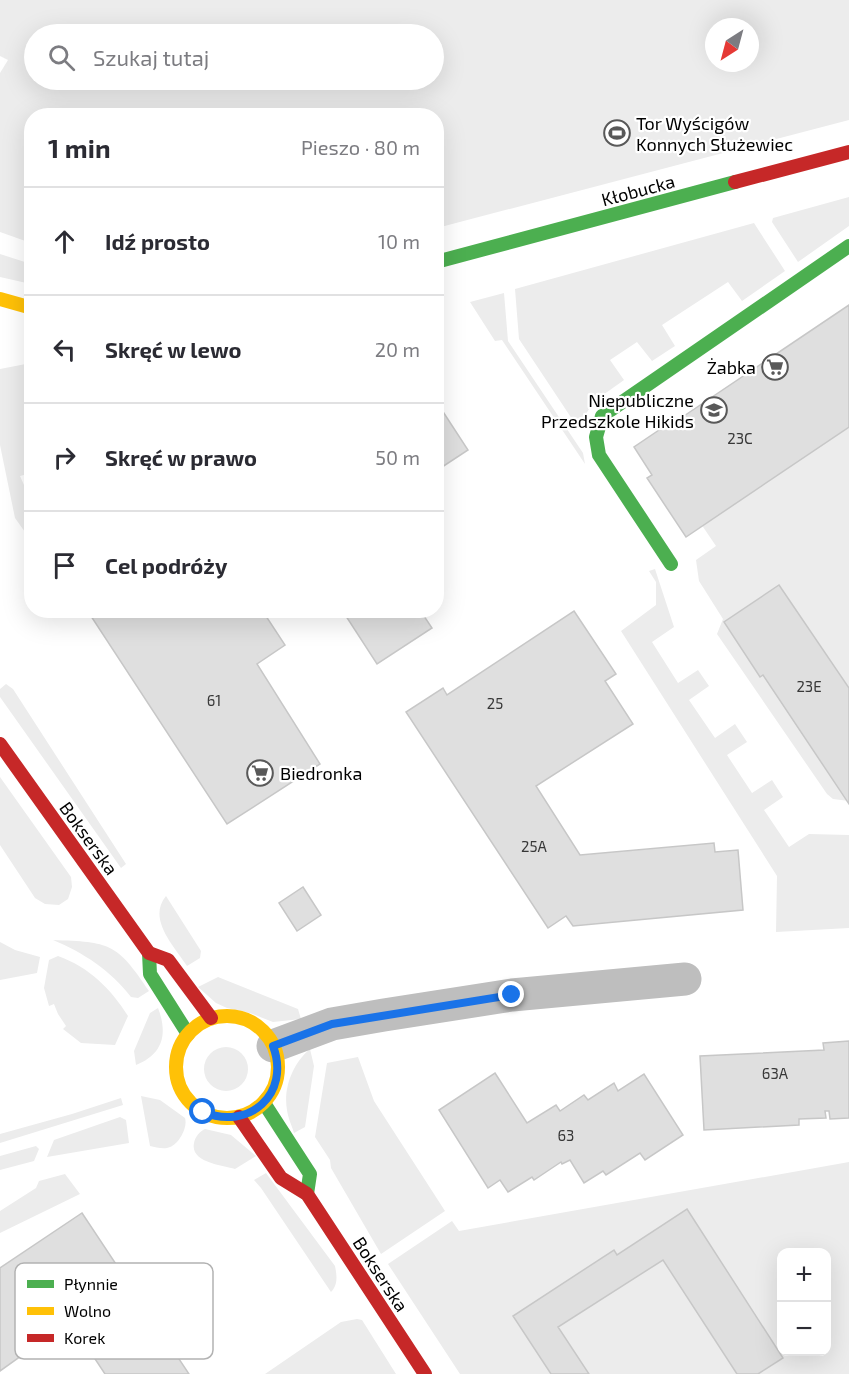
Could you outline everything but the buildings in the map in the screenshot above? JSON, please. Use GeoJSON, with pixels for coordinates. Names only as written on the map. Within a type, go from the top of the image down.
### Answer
{"type":"FeatureCollection","features":[{"type":"Feature","properties":{"kind":"street","name":"Kłobucka"},"geometry":{"type":"LineString","coordinates":[[444,259],[849,152]]}},
{"type":"Feature","properties":{"kind":"street"},"geometry":{"type":"LineString","coordinates":[[671,564],[599,455],[596,437],[602,416],[849,246]]}},
{"type":"Feature","properties":{"kind":"street"},"geometry":{"type":"LineString","coordinates":[[0,299],[24,306]]}},
{"type":"Feature","properties":{"kind":"street","name":"Bokserska"},"geometry":{"type":"LineString","coordinates":[[0,744],[149,953],[150,974],[188,1034]]}},
{"type":"Feature","properties":{"kind":"street","name":"Bokserska"},"geometry":{"type":"LineString","coordinates":[[149,953],[168,960],[211,1018]]}},
{"type":"Feature","properties":{"kind":"street"},"geometry":{"type":"LineString","coordinates":[[273,1046],[332,1024],[384,1015],[512,995],[685,979]]}},
{"type":"Feature","properties":{"kind":"street"},"geometry":{"type":"LineString","coordinates":[[239,1017],[252,1022],[264,1031],[278,1058],[278,1074],[273,1090],[264,1103],[252,1112],[239,1117],[221,1118],[203,1112],[182,1090],[177,1076],[180,1047],[188,1034],[211,1018],[239,1017]]}},
{"type":"Feature","properties":{"kind":"street","name":"Bokserska"},"geometry":{"type":"LineString","coordinates":[[264,1103],[310,1174],[307,1194]]}},
{"type":"Feature","properties":{"kind":"street","name":"Bokserska"},"geometry":{"type":"LineString","coordinates":[[239,1117],[281,1178],[307,1194],[425,1374]]}},
{"type":"Feature","properties":{"kind":"shaded area","name":"Tor Wyścigów Konnych Służewiec"},"geometry":{"type":"Polygon","coordinates":[[[0,0],[849,0],[849,120],[444,226],[444,108],[24,108],[24,241],[0,232],[0,73],[8,60],[0,56],[0,0]]]}},
{"type":"Feature","properties":{"kind":"shaded area"},"geometry":{"type":"Polygon","coordinates":[[[849,197],[849,226],[798,262],[772,222],[773,218],[849,197]]]}},
{"type":"Feature","properties":{"kind":"shaded area"},"geometry":{"type":"Polygon","coordinates":[[[754,223],[785,271],[742,301],[728,282],[662,325],[675,346],[652,361],[637,342],[610,360],[624,380],[592,405],[581,428],[576,425],[519,339],[515,289],[754,223]]]}},
{"type":"Feature","properties":{"kind":"shaded area"},"geometry":{"type":"Polygon","coordinates":[[[0,254],[24,262],[24,282],[0,277],[0,254]]]}},
{"type":"Feature","properties":{"kind":"shaded area"},"geometry":{"type":"Polygon","coordinates":[[[504,293],[508,341],[583,453],[585,464],[502,340],[495,341],[470,302],[504,293]]]}},
{"type":"Feature","properties":{"kind":"shaded area"},"geometry":{"type":"Polygon","coordinates":[[[24,364],[24,475],[20,476],[24,485],[24,531],[15,518],[0,445],[0,369],[24,364]]]}},
{"type":"Feature","properties":{"kind":"shaded area"},"geometry":{"type":"Polygon","coordinates":[[[849,427],[849,801],[833,799],[827,794],[717,634],[723,619],[699,581],[696,560],[716,546],[699,521],[849,427]]]}},
{"type":"Feature","properties":{"kind":"shaded area"},"geometry":{"type":"Polygon","coordinates":[[[655,569],[674,627],[652,642],[678,683],[698,670],[709,686],[689,700],[715,738],[735,724],[747,742],[727,755],[752,793],[772,780],[783,797],[764,810],[789,847],[809,834],[849,835],[849,928],[776,932],[777,876],[621,631],[656,605],[656,582],[649,571],[655,569]]]}},
{"type":"Feature","properties":{"kind":"shaded area"},"geometry":{"type":"Polygon","coordinates":[[[6,684],[13,689],[126,864],[121,868],[0,697],[0,689],[6,684]]]}},
{"type":"Feature","properties":{"kind":"shaded area"},"geometry":{"type":"Polygon","coordinates":[[[0,777],[71,877],[72,887],[68,899],[59,905],[45,904],[35,898],[0,845],[0,777]]]}},
{"type":"Feature","properties":{"kind":"shaded area"},"geometry":{"type":"Polygon","coordinates":[[[166,896],[201,951],[200,958],[187,966],[164,932],[161,923],[159,914],[166,896]]]}},
{"type":"Feature","properties":{"kind":"shaded area"},"geometry":{"type":"Polygon","coordinates":[[[53,940],[88,942],[110,948],[129,963],[149,991],[138,998],[131,997],[96,963],[53,940]]]}},
{"type":"Feature","properties":{"kind":"shaded area"},"geometry":{"type":"Polygon","coordinates":[[[0,942],[15,950],[40,957],[37,973],[0,980],[0,942]]]}},
{"type":"Feature","properties":{"kind":"shaded area"},"geometry":{"type":"Polygon","coordinates":[[[58,956],[80,966],[98,980],[128,1016],[115,1045],[81,1043],[63,1029],[66,1026],[54,1004],[49,1006],[44,988],[49,960],[58,956]]]}},
{"type":"Feature","properties":{"kind":"shaded area"},"geometry":{"type":"Polygon","coordinates":[[[218,977],[298,1009],[301,1019],[273,1022],[216,1003],[198,987],[218,977]]]}},
{"type":"Feature","properties":{"kind":"shaded area"},"geometry":{"type":"Polygon","coordinates":[[[158,1008],[163,1026],[161,1042],[152,1055],[136,1065],[134,1051],[150,1013],[158,1008]]]}},
{"type":"Feature","properties":{"kind":"shaded area"},"geometry":{"type":"Polygon","coordinates":[[[226,1047],[241,1054],[248,1069],[241,1084],[226,1091],[211,1084],[204,1069],[211,1054],[226,1047]]]}},
{"type":"Feature","properties":{"kind":"shaded area"},"geometry":{"type":"Polygon","coordinates":[[[310,1049],[314,1066],[305,1127],[294,1133],[286,1102],[288,1085],[294,1069],[310,1049]]]}},
{"type":"Feature","properties":{"kind":"shaded area"},"geometry":{"type":"Polygon","coordinates":[[[358,1057],[374,1101],[445,1211],[381,1254],[315,1137],[327,1063],[358,1057]]]}},
{"type":"Feature","properties":{"kind":"shaded area"},"geometry":{"type":"Polygon","coordinates":[[[141,1096],[160,1100],[185,1118],[184,1130],[179,1139],[168,1148],[150,1146],[141,1096]]]}},
{"type":"Feature","properties":{"kind":"shaded area"},"geometry":{"type":"Polygon","coordinates":[[[121,1098],[123,1105],[0,1143],[0,1134],[121,1098]]]}},
{"type":"Feature","properties":{"kind":"shaded area"},"geometry":{"type":"Polygon","coordinates":[[[120,1117],[126,1120],[129,1143],[47,1157],[54,1140],[120,1117]]]}},
{"type":"Feature","properties":{"kind":"shaded area"},"geometry":{"type":"Polygon","coordinates":[[[205,1129],[231,1135],[256,1156],[235,1169],[202,1159],[194,1150],[194,1143],[198,1134],[205,1129]]]}},
{"type":"Feature","properties":{"kind":"shaded area"},"geometry":{"type":"Polygon","coordinates":[[[36,1146],[39,1149],[34,1161],[0,1170],[0,1156],[36,1146]]]}},
{"type":"Feature","properties":{"kind":"shaded area"},"geometry":{"type":"Polygon","coordinates":[[[849,1162],[849,1374],[460,1374],[388,1264],[452,1221],[459,1231],[849,1162]]]}},
{"type":"Feature","properties":{"kind":"shaded area"},"geometry":{"type":"Polygon","coordinates":[[[266,1173],[335,1266],[336,1280],[331,1292],[254,1180],[266,1173]]]}},
{"type":"Feature","properties":{"kind":"shaded area"},"geometry":{"type":"Polygon","coordinates":[[[65,1174],[80,1194],[0,1233],[0,1211],[36,1188],[39,1181],[65,1174]]]}},
{"type":"Feature","properties":{"kind":"shaded area"},"geometry":{"type":"Polygon","coordinates":[[[362,1320],[396,1374],[265,1374],[341,1322],[362,1320]]]}},
{"type":"Feature","properties":{"kind":"traffic: fast"},"geometry":{"type":"LineString","coordinates":[[444,260],[735,182]]}},
{"type":"Feature","properties":{"kind":"traffic: fast"},"geometry":{"type":"LineString","coordinates":[[671,564],[599,455],[596,437],[602,416],[849,246]]}},
{"type":"Feature","properties":{"kind":"traffic: fast"},"geometry":{"type":"LineString","coordinates":[[149,953],[150,974],[188,1034]]}},
{"type":"Feature","properties":{"kind":"traffic: fast"},"geometry":{"type":"LineString","coordinates":[[264,1103],[310,1174],[307,1194]]}},
{"type":"Feature","properties":{"kind":"traffic: slow"},"geometry":{"type":"LineString","coordinates":[[0,299],[24,306]]}},
{"type":"Feature","properties":{"kind":"traffic: slow"},"geometry":{"type":"LineString","coordinates":[[227,1016],[246,1020],[263,1031],[274,1048],[278,1067],[274,1086],[263,1103],[246,1114],[227,1118],[208,1114],[191,1103],[180,1086],[176,1067],[180,1048],[191,1031],[208,1020],[227,1016]]}},
{"type":"Feature","properties":{"kind":"traffic: jam"},"geometry":{"type":"LineString","coordinates":[[735,182],[849,152]]}},
{"type":"Feature","properties":{"kind":"traffic: jam"},"geometry":{"type":"LineString","coordinates":[[0,744],[149,953],[168,960],[211,1018]]}},
{"type":"Feature","properties":{"kind":"traffic: jam"},"geometry":{"type":"LineString","coordinates":[[239,1117],[281,1178],[307,1194],[425,1374]]}},
{"type":"Feature","properties":{"kind":"place","name":"Tor Wyścigów Konnych Służewiec"},"geometry":{"type":"Point","coordinates":[617,133]}},
{"type":"Feature","properties":{"kind":"place","name":"Żabka"},"geometry":{"type":"Point","coordinates":[775,367]}},
{"type":"Feature","properties":{"kind":"place","name":"Niepubliczne Przedszkole Hikids"},"geometry":{"type":"Point","coordinates":[714,410]}},
{"type":"Feature","properties":{"kind":"place","name":"Biedronka"},"geometry":{"type":"Point","coordinates":[260,773]}},
{"type":"Feature","properties":{"kind":"route"},"geometry":{"type":"LineString","coordinates":[[203,1112],[221,1118],[239,1117],[252,1112],[264,1103],[273,1090],[278,1074],[278,1058],[273,1046],[316,1029],[332,1024],[512,995]]}}]}
